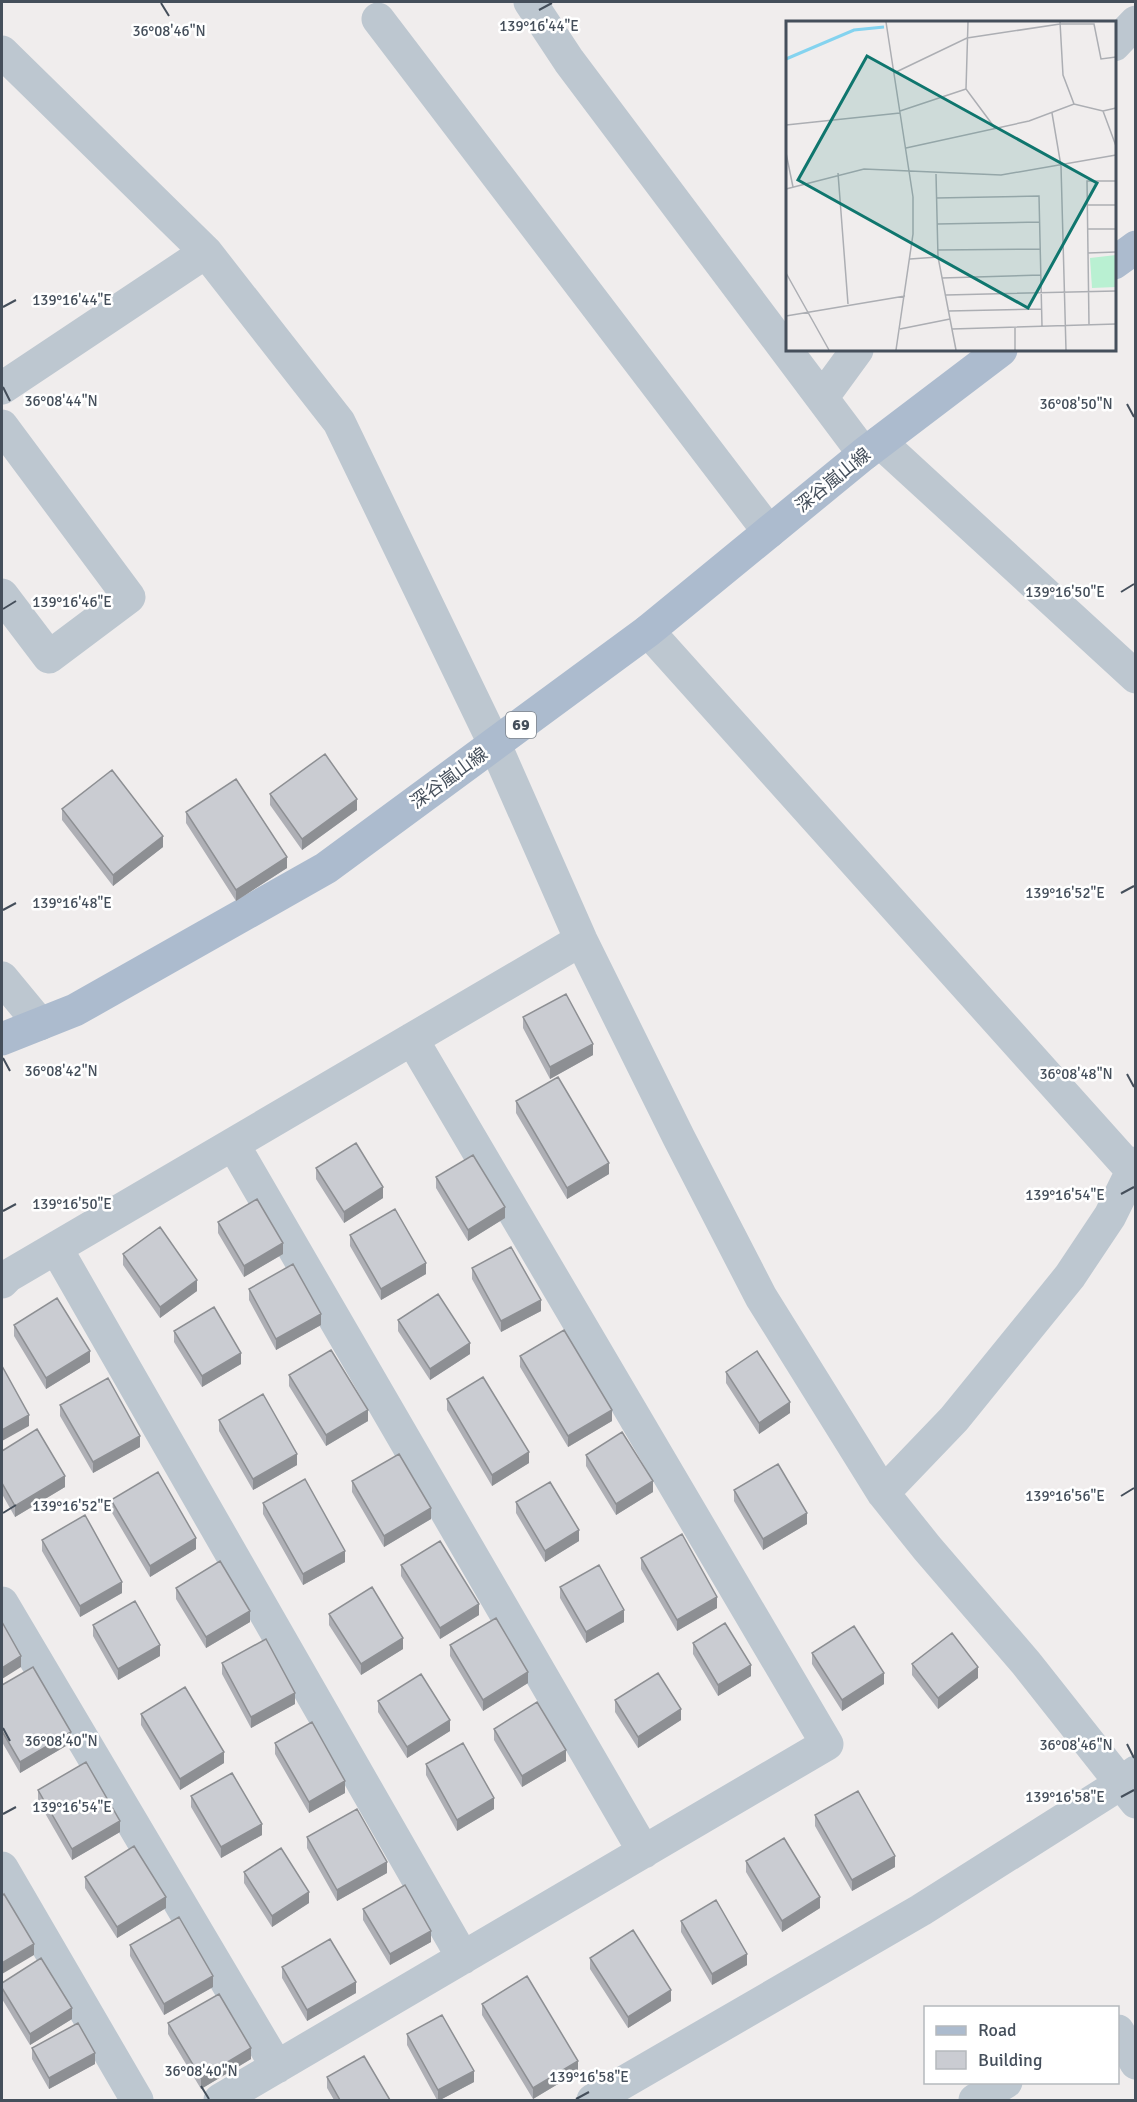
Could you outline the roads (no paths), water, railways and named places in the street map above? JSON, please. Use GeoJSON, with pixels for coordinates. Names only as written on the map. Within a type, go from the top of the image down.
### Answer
{"type":"FeatureCollection","features":[{"type":"Feature","properties":{"kind":"main road","name":"深谷嵐山線"},"geometry":{"type":"LineString","coordinates":[[2,1039],[75,1010],[326,868],[648,631],[872,448],[1000,351]]}},
{"type":"Feature","properties":{"kind":"street"},"geometry":{"type":"LineString","coordinates":[[530,2],[569,61],[786,350]]}},
{"type":"Feature","properties":{"kind":"street"},"geometry":{"type":"LineString","coordinates":[[378,19],[769,532]]}},
{"type":"Feature","properties":{"kind":"street"},"geometry":{"type":"LineString","coordinates":[[1116,43],[1136,22]]}},
{"type":"Feature","properties":{"kind":"street"},"geometry":{"type":"LineString","coordinates":[[2,52],[206,252],[339,422],[495,745],[581,940],[761,1297],[883,1493],[927,1548],[1130,1786],[593,2100]]}},
{"type":"Feature","properties":{"kind":"street"},"geometry":{"type":"LineString","coordinates":[[2,388],[206,252]]}},
{"type":"Feature","properties":{"kind":"street"},"geometry":{"type":"LineString","coordinates":[[787,351],[822,398],[872,448],[1136,677]]}},
{"type":"Feature","properties":{"kind":"street"},"geometry":{"type":"LineString","coordinates":[[822,398],[856,351]]}},
{"type":"Feature","properties":{"kind":"street"},"geometry":{"type":"LineString","coordinates":[[2,426],[129,597],[49,657],[2,595]]}},
{"type":"Feature","properties":{"kind":"street"},"geometry":{"type":"LineString","coordinates":[[648,631],[1134,1170],[1110,1216],[1070,1276],[954,1419],[883,1493]]}},
{"type":"Feature","properties":{"kind":"street"},"geometry":{"type":"LineString","coordinates":[[4,1274],[56,1248],[581,940]]}},
{"type":"Feature","properties":{"kind":"street"},"geometry":{"type":"LineString","coordinates":[[2,978],[40,1024]]}},
{"type":"Feature","properties":{"kind":"street"},"geometry":{"type":"LineString","coordinates":[[220,2100],[827,1744],[412,1039]]}},
{"type":"Feature","properties":{"kind":"street"},"geometry":{"type":"LineString","coordinates":[[233,1144],[644,1852]]}},
{"type":"Feature","properties":{"kind":"street"},"geometry":{"type":"LineString","coordinates":[[56,1248],[463,1958]]}},
{"type":"Feature","properties":{"kind":"street"},"geometry":{"type":"LineString","coordinates":[[2,1603],[277,2067]]}},
{"type":"Feature","properties":{"kind":"street"},"geometry":{"type":"LineString","coordinates":[[2,1868],[137,2100]]}},
{"type":"Feature","properties":{"kind":"street"},"geometry":{"type":"LineString","coordinates":[[1119,2033],[1136,2063]]}},
{"type":"Feature","properties":{"kind":"street"},"geometry":{"type":"LineString","coordinates":[[975,2100],[1003,2084]]}}]}
